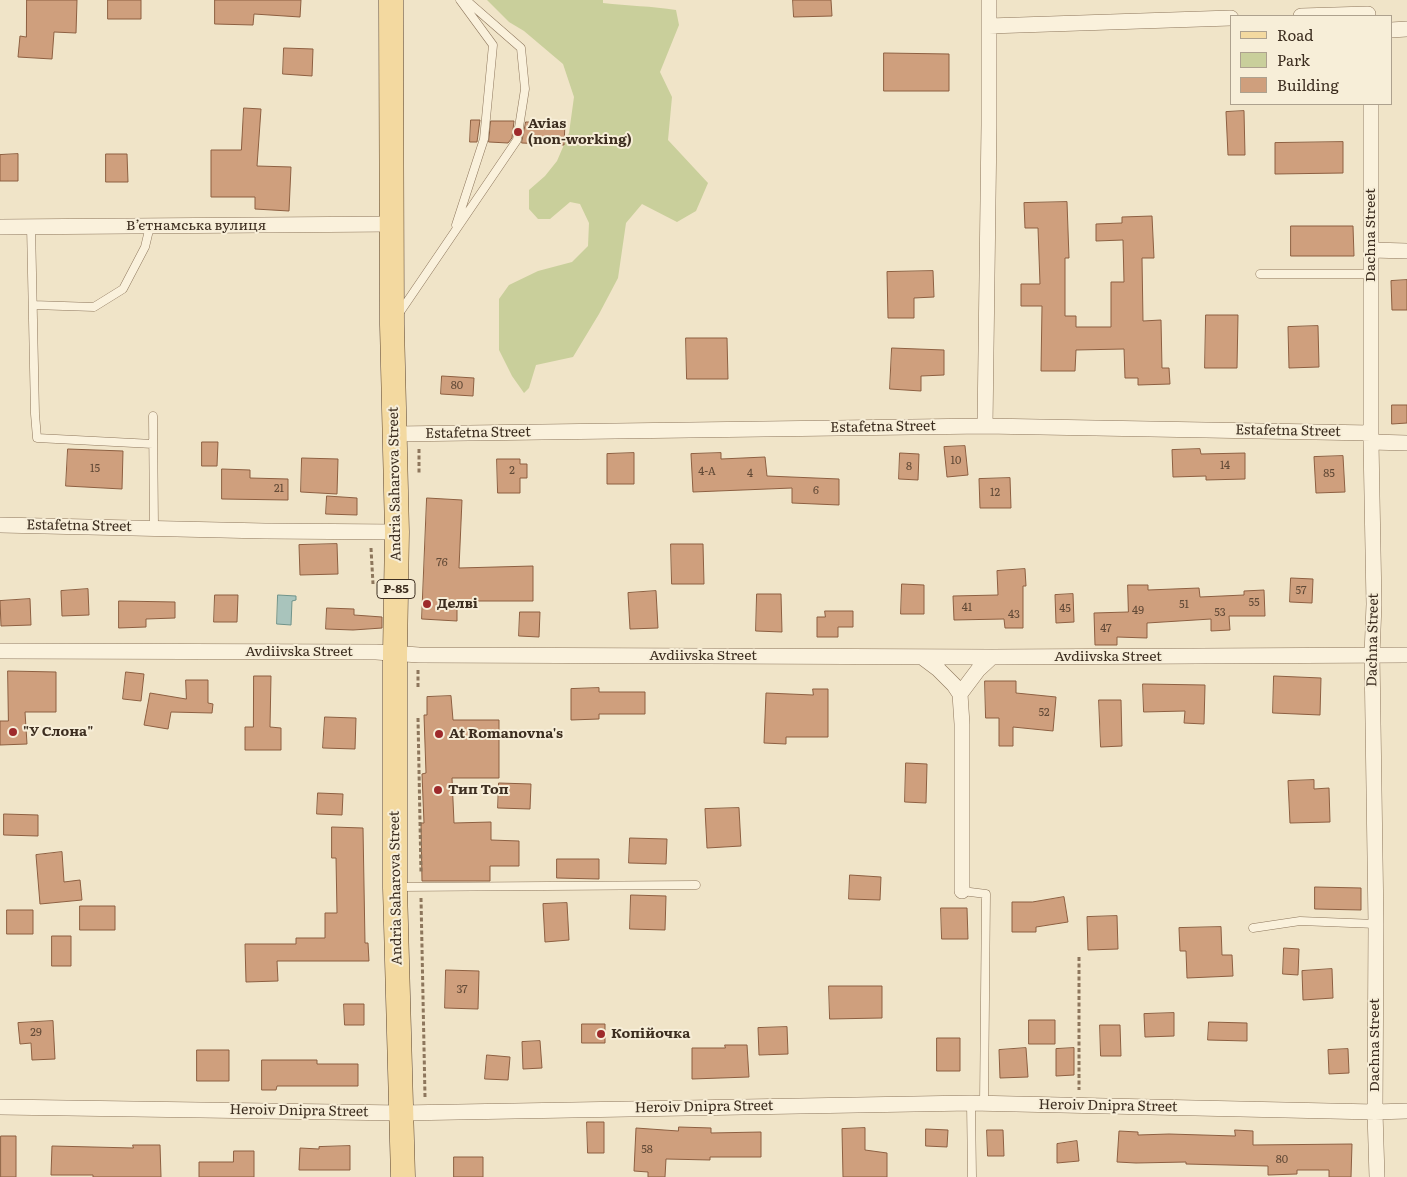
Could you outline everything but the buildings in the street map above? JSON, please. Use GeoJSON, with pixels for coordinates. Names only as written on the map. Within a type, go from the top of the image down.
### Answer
{"type":"FeatureCollection","features":[{"type":"Feature","properties":{"kind":"main road","name":"Andria Saharova Street"},"geometry":{"type":"LineString","coordinates":[[391,0],[392,325],[397,532],[395,888],[403,1177]]}},
{"type":"Feature","properties":{"kind":"street"},"geometry":{"type":"LineString","coordinates":[[985,426],[989,0]]}},
{"type":"Feature","properties":{"kind":"street"},"geometry":{"type":"LineString","coordinates":[[1312,15],[1368,10]]}},
{"type":"Feature","properties":{"kind":"street"},"geometry":{"type":"LineString","coordinates":[[990,26],[1230,18]]}},
{"type":"Feature","properties":{"kind":"street"},"geometry":{"type":"LineString","coordinates":[[1392,30],[1407,29]]}},
{"type":"Feature","properties":{"kind":"street","name":"Dachna Street"},"geometry":{"type":"LineString","coordinates":[[1371,105],[1371,437],[1374,604],[1372,655],[1376,924],[1374,1112],[1377,1177]]}},
{"type":"Feature","properties":{"kind":"street","name":"Вʼєтнамська вулиця"},"geometry":{"type":"LineString","coordinates":[[0,227],[393,224]]}},
{"type":"Feature","properties":{"kind":"street"},"geometry":{"type":"LineString","coordinates":[[1372,250],[1407,251]]}},
{"type":"Feature","properties":{"kind":"street","name":"Estafetna Street"},"geometry":{"type":"LineString","coordinates":[[395,434],[985,426],[1371,437],[1407,443]]}},
{"type":"Feature","properties":{"kind":"street","name":"Estafetna Street"},"geometry":{"type":"LineString","coordinates":[[0,525],[397,532]]}},
{"type":"Feature","properties":{"kind":"street","name":"Avdiivska Street"},"geometry":{"type":"LineString","coordinates":[[0,651],[922,657],[1407,655]]}},
{"type":"Feature","properties":{"kind":"street"},"geometry":{"type":"LineString","coordinates":[[922,657],[938,669],[960,694],[962,724],[962,891]]}},
{"type":"Feature","properties":{"kind":"street"},"geometry":{"type":"LineString","coordinates":[[960,694],[992,657]]}},
{"type":"Feature","properties":{"kind":"street","name":"Heroiv Dnipra Street"},"geometry":{"type":"LineString","coordinates":[[0,1107],[401,1113],[978,1103],[1374,1112],[1407,1111]]}},
{"type":"Feature","properties":{"kind":"lane"},"geometry":{"type":"LineString","coordinates":[[454,234],[484,138],[493,45],[460,0]]}},
{"type":"Feature","properties":{"kind":"lane"},"geometry":{"type":"LineString","coordinates":[[392,325],[517,140],[525,89],[521,48],[466,0]]}},
{"type":"Feature","properties":{"kind":"lane"},"geometry":{"type":"LineString","coordinates":[[31,226],[35,414],[38,438],[154,444]]}},
{"type":"Feature","properties":{"kind":"lane"},"geometry":{"type":"LineString","coordinates":[[32,306],[94,306],[123,289],[145,247],[150,226]]}},
{"type":"Feature","properties":{"kind":"lane"},"geometry":{"type":"LineString","coordinates":[[1260,274],[1372,274]]}},
{"type":"Feature","properties":{"kind":"lane"},"geometry":{"type":"LineString","coordinates":[[153,416],[154,527]]}},
{"type":"Feature","properties":{"kind":"lane"},"geometry":{"type":"LineString","coordinates":[[395,888],[421,886],[696,885]]}},
{"type":"Feature","properties":{"kind":"lane"},"geometry":{"type":"LineString","coordinates":[[962,891],[986,894],[978,1103],[972,1177]]}},
{"type":"Feature","properties":{"kind":"lane"},"geometry":{"type":"LineString","coordinates":[[1253,928],[1300,920],[1376,924]]}},
{"type":"Feature","properties":{"kind":"path"},"geometry":{"type":"LineString","coordinates":[[418,691],[419,655]]}},
{"type":"Feature","properties":{"kind":"path"},"geometry":{"type":"LineString","coordinates":[[418,710],[425,1112]]}},
{"type":"Feature","properties":{"kind":"path"},"geometry":{"type":"LineString","coordinates":[[1079,957],[1080,1106]]}},
{"type":"Feature","properties":{"kind":"green space"},"geometry":{"type":"Polygon","coordinates":[[[487,0],[603,0],[603,3],[676,10],[679,25],[660,72],[672,97],[668,140],[708,183],[696,211],[677,222],[642,204],[626,223],[618,278],[573,357],[536,365],[529,388],[524,393],[512,376],[499,350],[499,299],[509,285],[538,271],[572,262],[588,246],[589,223],[580,204],[570,202],[550,219],[538,219],[529,209],[529,190],[545,176],[557,161],[569,133],[574,97],[563,64],[524,31],[509,22],[487,0]]]}},
{"type":"Feature","properties":{"kind":"water"},"geometry":{"type":"Polygon","coordinates":[[[278,595],[296,596],[296,600],[292,601],[291,625],[277,624],[278,595]]]}},
{"type":"Feature","properties":{"kind":"place","name":"Avias (non-working)"},"geometry":{"type":"Point","coordinates":[518,132]}},
{"type":"Feature","properties":{"kind":"place","name":"Делві"},"geometry":{"type":"Point","coordinates":[427,604]}},
{"type":"Feature","properties":{"kind":"place","name":"\"У Слона\""},"geometry":{"type":"Point","coordinates":[13,732]}},
{"type":"Feature","properties":{"kind":"place","name":"At Romanovna's"},"geometry":{"type":"Point","coordinates":[439,734]}},
{"type":"Feature","properties":{"kind":"place","name":"Тип Топ"},"geometry":{"type":"Point","coordinates":[438,790]}},
{"type":"Feature","properties":{"kind":"place","name":"Копійочка"},"geometry":{"type":"Point","coordinates":[601,1034]}}]}
